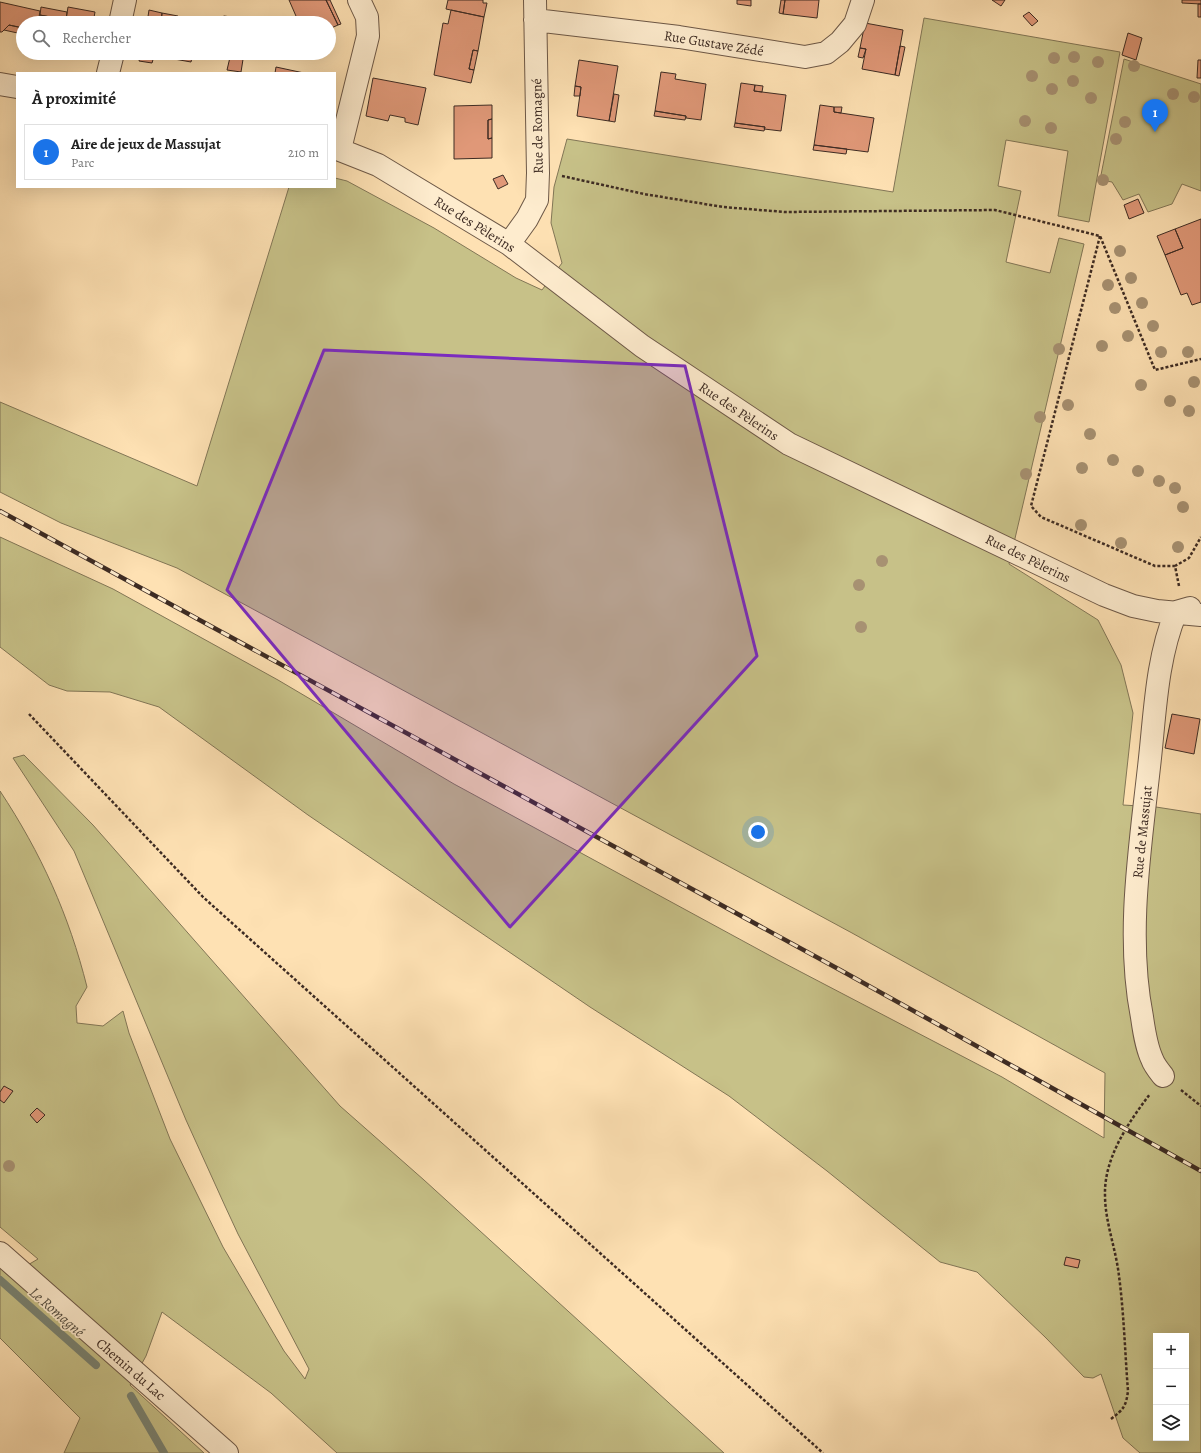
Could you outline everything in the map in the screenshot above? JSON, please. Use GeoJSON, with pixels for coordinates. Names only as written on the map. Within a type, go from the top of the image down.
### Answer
{"type":"FeatureCollection","features":[{"type":"Feature","properties":{"kind":"street"},"geometry":{"type":"LineString","coordinates":[[122,16],[125,0]]}},
{"type":"Feature","properties":{"kind":"street"},"geometry":{"type":"LineString","coordinates":[[338,149],[368,36],[367,17],[359,0]]}},
{"type":"Feature","properties":{"kind":"street","name":"Rue Gustave Zédé"},"geometry":{"type":"LineString","coordinates":[[535,10],[679,37],[805,57],[826,53],[840,42],[855,24],[863,0]]}},
{"type":"Feature","properties":{"kind":"street","name":"Rue de Romagné"},"geometry":{"type":"LineString","coordinates":[[509,244],[527,219],[537,200],[538,173],[535,10]]}},
{"type":"Feature","properties":{"kind":"street"},"geometry":{"type":"LineString","coordinates":[[108,72],[111,60]]}},
{"type":"Feature","properties":{"kind":"street"},"geometry":{"type":"LineString","coordinates":[[0,84],[16,87]]}},
{"type":"Feature","properties":{"kind":"street","name":"Rue des Pèlerins"},"geometry":{"type":"LineString","coordinates":[[338,149],[378,165],[509,244],[642,346],[789,444],[1104,595],[1133,606],[1201,615]]}},
{"type":"Feature","properties":{"kind":"street"},"geometry":{"type":"LineString","coordinates":[[1176,612],[1197,605],[1201,602]]}},
{"type":"Feature","properties":{"kind":"street","name":"Rue de Massujat"},"geometry":{"type":"LineString","coordinates":[[1163,1076],[1152,1059],[1146,1040],[1139,1003],[1134,958],[1137,884],[1160,672],[1170,627],[1176,612]]}},
{"type":"Feature","properties":{"kind":"street","name":"Chemin du Lac"},"geometry":{"type":"LineString","coordinates":[[0,1253],[226,1453]]}},
{"type":"Feature","properties":{"kind":"path"},"geometry":{"type":"LineString","coordinates":[[538,173],[569,176],[652,196],[723,207],[769,210],[865,212],[995,210],[1100,236]]}},
{"type":"Feature","properties":{"kind":"path"},"geometry":{"type":"LineString","coordinates":[[1100,236],[1155,370],[1201,359]]}},
{"type":"Feature","properties":{"kind":"path"},"geometry":{"type":"LineString","coordinates":[[1100,236],[1031,506],[1041,517],[1155,566],[1175,566],[1190,558],[1201,537]]}},
{"type":"Feature","properties":{"kind":"path"},"geometry":{"type":"LineString","coordinates":[[1175,566],[1179,587],[1176,612]]}},
{"type":"Feature","properties":{"kind":"path"},"geometry":{"type":"LineString","coordinates":[[30,714],[203,897],[823,1453]]}},
{"type":"Feature","properties":{"kind":"path"},"geometry":{"type":"LineString","coordinates":[[1111,1418],[1123,1410],[1128,1391],[1119,1275],[1106,1203],[1106,1181],[1110,1163],[1121,1138],[1134,1115],[1163,1076]]}},
{"type":"Feature","properties":{"kind":"highlighted area"},"geometry":{"type":"Polygon","coordinates":[[[324,350],[685,366],[757,656],[510,927],[227,590],[324,350]]]}},
{"type":"Feature","properties":{"kind":"shaded area"},"geometry":{"type":"Polygon","coordinates":[[[924,18],[1120,52],[1089,222],[1058,216],[1068,151],[1006,140],[998,186],[1021,191],[1006,262],[1050,273],[1059,238],[1084,244],[1009,564],[1098,620],[1121,665],[1133,713],[1123,805],[1156,807],[1201,814],[1201,1453],[1140,1453],[1123,1438],[1101,1374],[1093,1378],[1084,1377],[1045,1337],[977,1272],[940,1262],[827,1171],[729,1096],[590,1007],[308,815],[159,707],[110,692],[67,691],[49,685],[0,647],[0,537],[113,589],[278,680],[454,784],[778,960],[1002,1077],[1104,1138],[1105,1073],[852,933],[177,568],[61,523],[0,492],[0,402],[197,486],[289,188],[336,188],[336,178],[347,181],[434,228],[516,278],[542,290],[562,263],[551,223],[554,187],[567,139],[893,192],[924,18]]]}},
{"type":"Feature","properties":{"kind":"shaded area"},"geometry":{"type":"Polygon","coordinates":[[[1124,59],[1201,84],[1201,191],[1182,184],[1172,204],[1148,212],[1139,194],[1123,200],[1112,182],[1100,180],[1124,59]]]}},
{"type":"Feature","properties":{"kind":"shaded area"},"geometry":{"type":"Polygon","coordinates":[[[24,755],[93,825],[340,1106],[424,1180],[724,1453],[337,1453],[271,1393],[162,1312],[146,1356],[130,1385],[204,1453],[64,1453],[80,1418],[0,1338],[0,1268],[9,1276],[38,1259],[0,1227],[0,791],[15,814],[41,861],[72,935],[87,987],[76,1006],[77,1023],[103,1026],[123,1011],[129,1033],[170,1139],[223,1247],[284,1351],[305,1379],[309,1369],[238,1234],[225,1206],[186,1120],[74,851],[13,758],[24,755]]]}},
{"type":"Feature","properties":{"kind":"building"},"geometry":{"type":"Polygon","coordinates":[[[289,0],[326,0],[334,16],[296,16],[289,0]]]}},
{"type":"Feature","properties":{"kind":"building"},"geometry":{"type":"Polygon","coordinates":[[[326,0],[330,0],[341,24],[338,25],[336,16],[334,16],[326,0]]]}},
{"type":"Feature","properties":{"kind":"building"},"geometry":{"type":"Polygon","coordinates":[[[448,0],[483,0],[483,3],[487,3],[484,17],[446,9],[448,0]]]}},
{"type":"Feature","properties":{"kind":"building"},"geometry":{"type":"Polygon","coordinates":[[[737,0],[751,0],[751,6],[737,4],[737,0]]]}},
{"type":"Feature","properties":{"kind":"building"},"geometry":{"type":"Polygon","coordinates":[[[781,0],[785,0],[783,14],[779,13],[781,0]]]}},
{"type":"Feature","properties":{"kind":"building"},"geometry":{"type":"Polygon","coordinates":[[[785,0],[819,0],[817,18],[783,14],[785,0]]]}},
{"type":"Feature","properties":{"kind":"building"},"geometry":{"type":"Polygon","coordinates":[[[992,0],[1005,0],[1001,6],[992,0]]]}},
{"type":"Feature","properties":{"kind":"building"},"geometry":{"type":"Polygon","coordinates":[[[1182,0],[1201,0],[1201,4],[1182,3],[1182,0]]]}},
{"type":"Feature","properties":{"kind":"building"},"geometry":{"type":"Polygon","coordinates":[[[0,2],[40,11],[39,16],[16,16],[16,26],[9,25],[2,32],[0,32],[0,2]]]}},
{"type":"Feature","properties":{"kind":"building"},"geometry":{"type":"Polygon","coordinates":[[[1198,4],[1201,4],[1201,17],[1198,17],[1198,4]]]}},
{"type":"Feature","properties":{"kind":"building"},"geometry":{"type":"Polygon","coordinates":[[[41,7],[67,12],[66,16],[40,15],[41,7]]]}},
{"type":"Feature","properties":{"kind":"building"},"geometry":{"type":"Polygon","coordinates":[[[68,7],[95,12],[94,16],[67,16],[68,7]]]}},
{"type":"Feature","properties":{"kind":"building"},"geometry":{"type":"Polygon","coordinates":[[[149,10],[162,13],[162,16],[148,16],[149,10]]]}},
{"type":"Feature","properties":{"kind":"building"},"geometry":{"type":"Polygon","coordinates":[[[451,10],[484,17],[478,51],[473,50],[469,69],[474,70],[471,83],[434,75],[443,23],[448,24],[451,10]]]}},
{"type":"Feature","properties":{"kind":"building"},"geometry":{"type":"Polygon","coordinates":[[[1029,12],[1038,21],[1032,26],[1023,16],[1029,12]]]}},
{"type":"Feature","properties":{"kind":"building"},"geometry":{"type":"Polygon","coordinates":[[[162,13],[178,16],[162,16],[162,13]]]}},
{"type":"Feature","properties":{"kind":"building"},"geometry":{"type":"Polygon","coordinates":[[[865,23],[903,30],[895,75],[862,69],[866,49],[860,48],[865,23]]]}},
{"type":"Feature","properties":{"kind":"building"},"geometry":{"type":"Polygon","coordinates":[[[9,25],[16,26],[16,33],[4,30],[9,25]]]}},
{"type":"Feature","properties":{"kind":"building"},"geometry":{"type":"Polygon","coordinates":[[[1128,33],[1142,38],[1136,60],[1122,55],[1128,33]]]}},
{"type":"Feature","properties":{"kind":"building"},"geometry":{"type":"Polygon","coordinates":[[[900,46],[905,47],[899,76],[895,75],[900,46]]]}},
{"type":"Feature","properties":{"kind":"building"},"geometry":{"type":"Polygon","coordinates":[[[860,48],[866,49],[863,58],[858,57],[860,48]]]}},
{"type":"Feature","properties":{"kind":"building"},"geometry":{"type":"Polygon","coordinates":[[[473,50],[478,51],[474,70],[469,69],[473,50]]]}},
{"type":"Feature","properties":{"kind":"building"},"geometry":{"type":"Polygon","coordinates":[[[139,60],[153,60],[152,63],[139,60]]]}},
{"type":"Feature","properties":{"kind":"building"},"geometry":{"type":"Polygon","coordinates":[[[180,60],[191,60],[191,62],[180,60]]]}},
{"type":"Feature","properties":{"kind":"building"},"geometry":{"type":"Polygon","coordinates":[[[229,60],[243,60],[241,72],[227,70],[229,60]]]}},
{"type":"Feature","properties":{"kind":"building"},"geometry":{"type":"Polygon","coordinates":[[[579,60],[618,66],[609,121],[577,116],[581,87],[575,86],[579,60]]]}},
{"type":"Feature","properties":{"kind":"building"},"geometry":{"type":"Polygon","coordinates":[[[1198,60],[1201,60],[1201,78],[1197,78],[1198,60]]]}},
{"type":"Feature","properties":{"kind":"building"},"geometry":{"type":"Polygon","coordinates":[[[276,67],[299,72],[275,72],[276,67]]]}},
{"type":"Feature","properties":{"kind":"building"},"geometry":{"type":"Polygon","coordinates":[[[661,72],[676,74],[675,79],[706,84],[701,120],[655,111],[661,72]]]}},
{"type":"Feature","properties":{"kind":"building"},"geometry":{"type":"Polygon","coordinates":[[[373,78],[426,88],[418,125],[405,122],[405,118],[390,115],[388,121],[366,116],[373,78]]]}},
{"type":"Feature","properties":{"kind":"building"},"geometry":{"type":"Polygon","coordinates":[[[741,83],[755,85],[754,91],[786,95],[781,131],[735,123],[741,83]]]}},
{"type":"Feature","properties":{"kind":"building"},"geometry":{"type":"Polygon","coordinates":[[[755,85],[763,86],[762,92],[754,91],[755,85]]]}},
{"type":"Feature","properties":{"kind":"building"},"geometry":{"type":"Polygon","coordinates":[[[575,86],[581,87],[580,96],[574,96],[575,86]]]}},
{"type":"Feature","properties":{"kind":"building"},"geometry":{"type":"Polygon","coordinates":[[[614,94],[619,95],[615,122],[609,121],[614,94]]]}},
{"type":"Feature","properties":{"kind":"building"},"geometry":{"type":"Polygon","coordinates":[[[492,105],[492,119],[488,120],[488,139],[492,138],[492,158],[454,159],[454,106],[492,105]]]}},
{"type":"Feature","properties":{"kind":"building"},"geometry":{"type":"Polygon","coordinates":[[[820,105],[834,107],[834,112],[874,118],[868,152],[814,145],[820,105]]]}},
{"type":"Feature","properties":{"kind":"building"},"geometry":{"type":"Polygon","coordinates":[[[834,107],[842,107],[841,113],[834,112],[834,107]]]}},
{"type":"Feature","properties":{"kind":"building"},"geometry":{"type":"Polygon","coordinates":[[[655,111],[686,116],[685,120],[654,116],[655,111]]]}},
{"type":"Feature","properties":{"kind":"building"},"geometry":{"type":"Polygon","coordinates":[[[492,119],[492,138],[488,139],[488,120],[492,119]]]}},
{"type":"Feature","properties":{"kind":"building"},"geometry":{"type":"Polygon","coordinates":[[[735,123],[765,127],[764,131],[734,127],[735,123]]]}},
{"type":"Feature","properties":{"kind":"building"},"geometry":{"type":"Polygon","coordinates":[[[814,145],[847,149],[846,154],[813,150],[814,145]]]}},
{"type":"Feature","properties":{"kind":"building"},"geometry":{"type":"Polygon","coordinates":[[[503,175],[508,184],[498,189],[493,179],[503,175]]]}},
{"type":"Feature","properties":{"kind":"building"},"geometry":{"type":"Polygon","coordinates":[[[1138,199],[1144,213],[1129,219],[1124,205],[1138,199]]]}},
{"type":"Feature","properties":{"kind":"building"},"geometry":{"type":"Polygon","coordinates":[[[1201,219],[1201,302],[1192,305],[1187,293],[1181,295],[1165,255],[1183,248],[1175,229],[1201,219]]]}},
{"type":"Feature","properties":{"kind":"building"},"geometry":{"type":"Polygon","coordinates":[[[1175,229],[1183,248],[1165,255],[1157,236],[1175,229]]]}},
{"type":"Feature","properties":{"kind":"building"},"geometry":{"type":"Polygon","coordinates":[[[1172,714],[1200,719],[1194,754],[1165,748],[1172,714]]]}},
{"type":"Feature","properties":{"kind":"building"},"geometry":{"type":"Polygon","coordinates":[[[4,1086],[13,1091],[4,1103],[0,1100],[0,1092],[4,1086]]]}},
{"type":"Feature","properties":{"kind":"building"},"geometry":{"type":"Polygon","coordinates":[[[37,1108],[45,1115],[37,1123],[30,1115],[37,1108]]]}},
{"type":"Feature","properties":{"kind":"building"},"geometry":{"type":"Polygon","coordinates":[[[1066,1257],[1080,1260],[1078,1268],[1064,1265],[1066,1257]]]}},
{"type":"Feature","properties":{"kind":"waterway","name":"Le Romagné"},"geometry":{"type":"LineString","coordinates":[[0,1280],[96,1365]]}},
{"type":"Feature","properties":{"kind":"waterway","name":"Le Romagné"},"geometry":{"type":"LineString","coordinates":[[131,1396],[164,1453]]}},
{"type":"Feature","properties":{"kind":"railway"},"geometry":{"type":"LineString","coordinates":[[0,511],[842,971],[1201,1171]]}},
{"type":"Feature","properties":{"kind":"place","name":"Aire de jeux de Massujat"},"geometry":{"type":"Point","coordinates":[1155,132]}}]}
